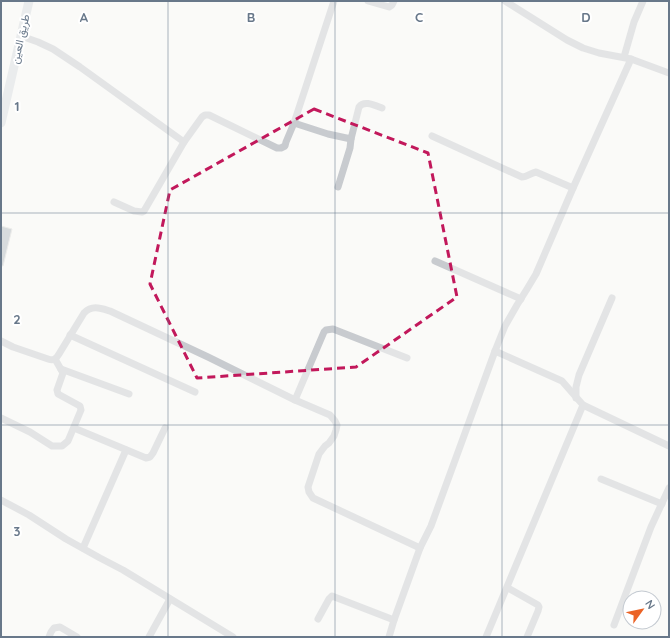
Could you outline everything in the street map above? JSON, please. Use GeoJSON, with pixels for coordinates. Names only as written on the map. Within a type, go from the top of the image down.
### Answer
{"type":"FeatureCollection","features":[{"type":"Feature","properties":{"kind":"main road","name":"طريق العين"},"geometry":{"type":"LineString","coordinates":[[1,123],[30,1]]}},
{"type":"Feature","properties":{"kind":"street"},"geometry":{"type":"LineString","coordinates":[[114,202],[134,211],[142,212],[184,142],[205,115],[210,115],[277,148],[285,146],[334,1]]}},
{"type":"Feature","properties":{"kind":"street"},"geometry":{"type":"LineString","coordinates":[[368,1],[389,7],[392,6],[394,1]]}},
{"type":"Feature","properties":{"kind":"street"},"geometry":{"type":"LineString","coordinates":[[505,1],[567,40],[583,48],[599,53],[627,58],[669,73]]}},
{"type":"Feature","properties":{"kind":"street"},"geometry":{"type":"LineString","coordinates":[[389,637],[420,548],[431,526],[495,351],[505,326],[536,274],[573,188],[627,58],[634,22],[643,1]]}},
{"type":"Feature","properties":{"kind":"street"},"geometry":{"type":"LineString","coordinates":[[21,36],[53,49],[184,142]]}},
{"type":"Feature","properties":{"kind":"street"},"geometry":{"type":"LineString","coordinates":[[338,187],[350,148],[359,107],[361,104],[367,103],[382,108]]}},
{"type":"Feature","properties":{"kind":"street"},"geometry":{"type":"LineString","coordinates":[[294,123],[328,134],[351,139]]}},
{"type":"Feature","properties":{"kind":"street"},"geometry":{"type":"LineString","coordinates":[[432,136],[522,177],[536,172],[573,188]]}},
{"type":"Feature","properties":{"kind":"street"},"geometry":{"type":"LineString","coordinates":[[435,261],[521,299]]}},
{"type":"Feature","properties":{"kind":"street"},"geometry":{"type":"LineString","coordinates":[[576,399],[576,387],[579,375],[612,298]]}},
{"type":"Feature","properties":{"kind":"street"},"geometry":{"type":"LineString","coordinates":[[1,341],[13,347],[48,359],[55,359],[84,313],[88,309],[100,308],[110,311],[295,400],[330,415],[336,421],[337,425],[334,436],[319,454],[308,487],[313,498],[420,548]]}},
{"type":"Feature","properties":{"kind":"street"},"geometry":{"type":"LineString","coordinates":[[295,400],[326,330],[333,329],[407,358]]}},
{"type":"Feature","properties":{"kind":"street"},"geometry":{"type":"LineString","coordinates":[[70,334],[195,392]]}},
{"type":"Feature","properties":{"kind":"street"},"geometry":{"type":"LineString","coordinates":[[495,351],[562,381],[576,399],[583,405],[669,446]]}},
{"type":"Feature","properties":{"kind":"street"},"geometry":{"type":"LineString","coordinates":[[1,418],[30,432],[52,446],[62,446],[68,441],[81,410],[80,406],[58,394],[63,375],[61,368],[55,359]]}},
{"type":"Feature","properties":{"kind":"street"},"geometry":{"type":"LineString","coordinates":[[61,368],[129,394]]}},
{"type":"Feature","properties":{"kind":"street"},"geometry":{"type":"LineString","coordinates":[[486,637],[508,588],[583,405]]}},
{"type":"Feature","properties":{"kind":"street"},"geometry":{"type":"LineString","coordinates":[[74,428],[146,458],[150,457],[153,453],[165,428]]}},
{"type":"Feature","properties":{"kind":"street"},"geometry":{"type":"LineString","coordinates":[[83,548],[126,450]]}},
{"type":"Feature","properties":{"kind":"street"},"geometry":{"type":"LineString","coordinates":[[601,479],[662,504]]}},
{"type":"Feature","properties":{"kind":"street"},"geometry":{"type":"LineString","coordinates":[[614,625],[651,528],[669,488]]}},
{"type":"Feature","properties":{"kind":"street"},"geometry":{"type":"LineString","coordinates":[[1,500],[29,515],[66,539],[123,570],[233,637]]}},
{"type":"Feature","properties":{"kind":"street"},"geometry":{"type":"LineString","coordinates":[[508,588],[538,604],[539,607],[527,637]]}},
{"type":"Feature","properties":{"kind":"street"},"geometry":{"type":"LineString","coordinates":[[318,619],[332,596],[394,620]]}},
{"type":"Feature","properties":{"kind":"street"},"geometry":{"type":"LineString","coordinates":[[148,637],[170,599]]}},
{"type":"Feature","properties":{"kind":"street"},"geometry":{"type":"LineString","coordinates":[[49,637],[54,628],[60,627],[77,637]]}},
{"type":"Feature","properties":{"kind":"highlighted area"},"geometry":{"type":"Polygon","coordinates":[[[314,109],[428,153],[457,297],[356,367],[197,378],[150,284],[170,190],[314,109]]]}},
{"type":"Feature","properties":{"kind":"building"},"geometry":{"type":"Polygon","coordinates":[[[1,226],[12,229],[3,266],[1,266],[1,226]]]}}]}
